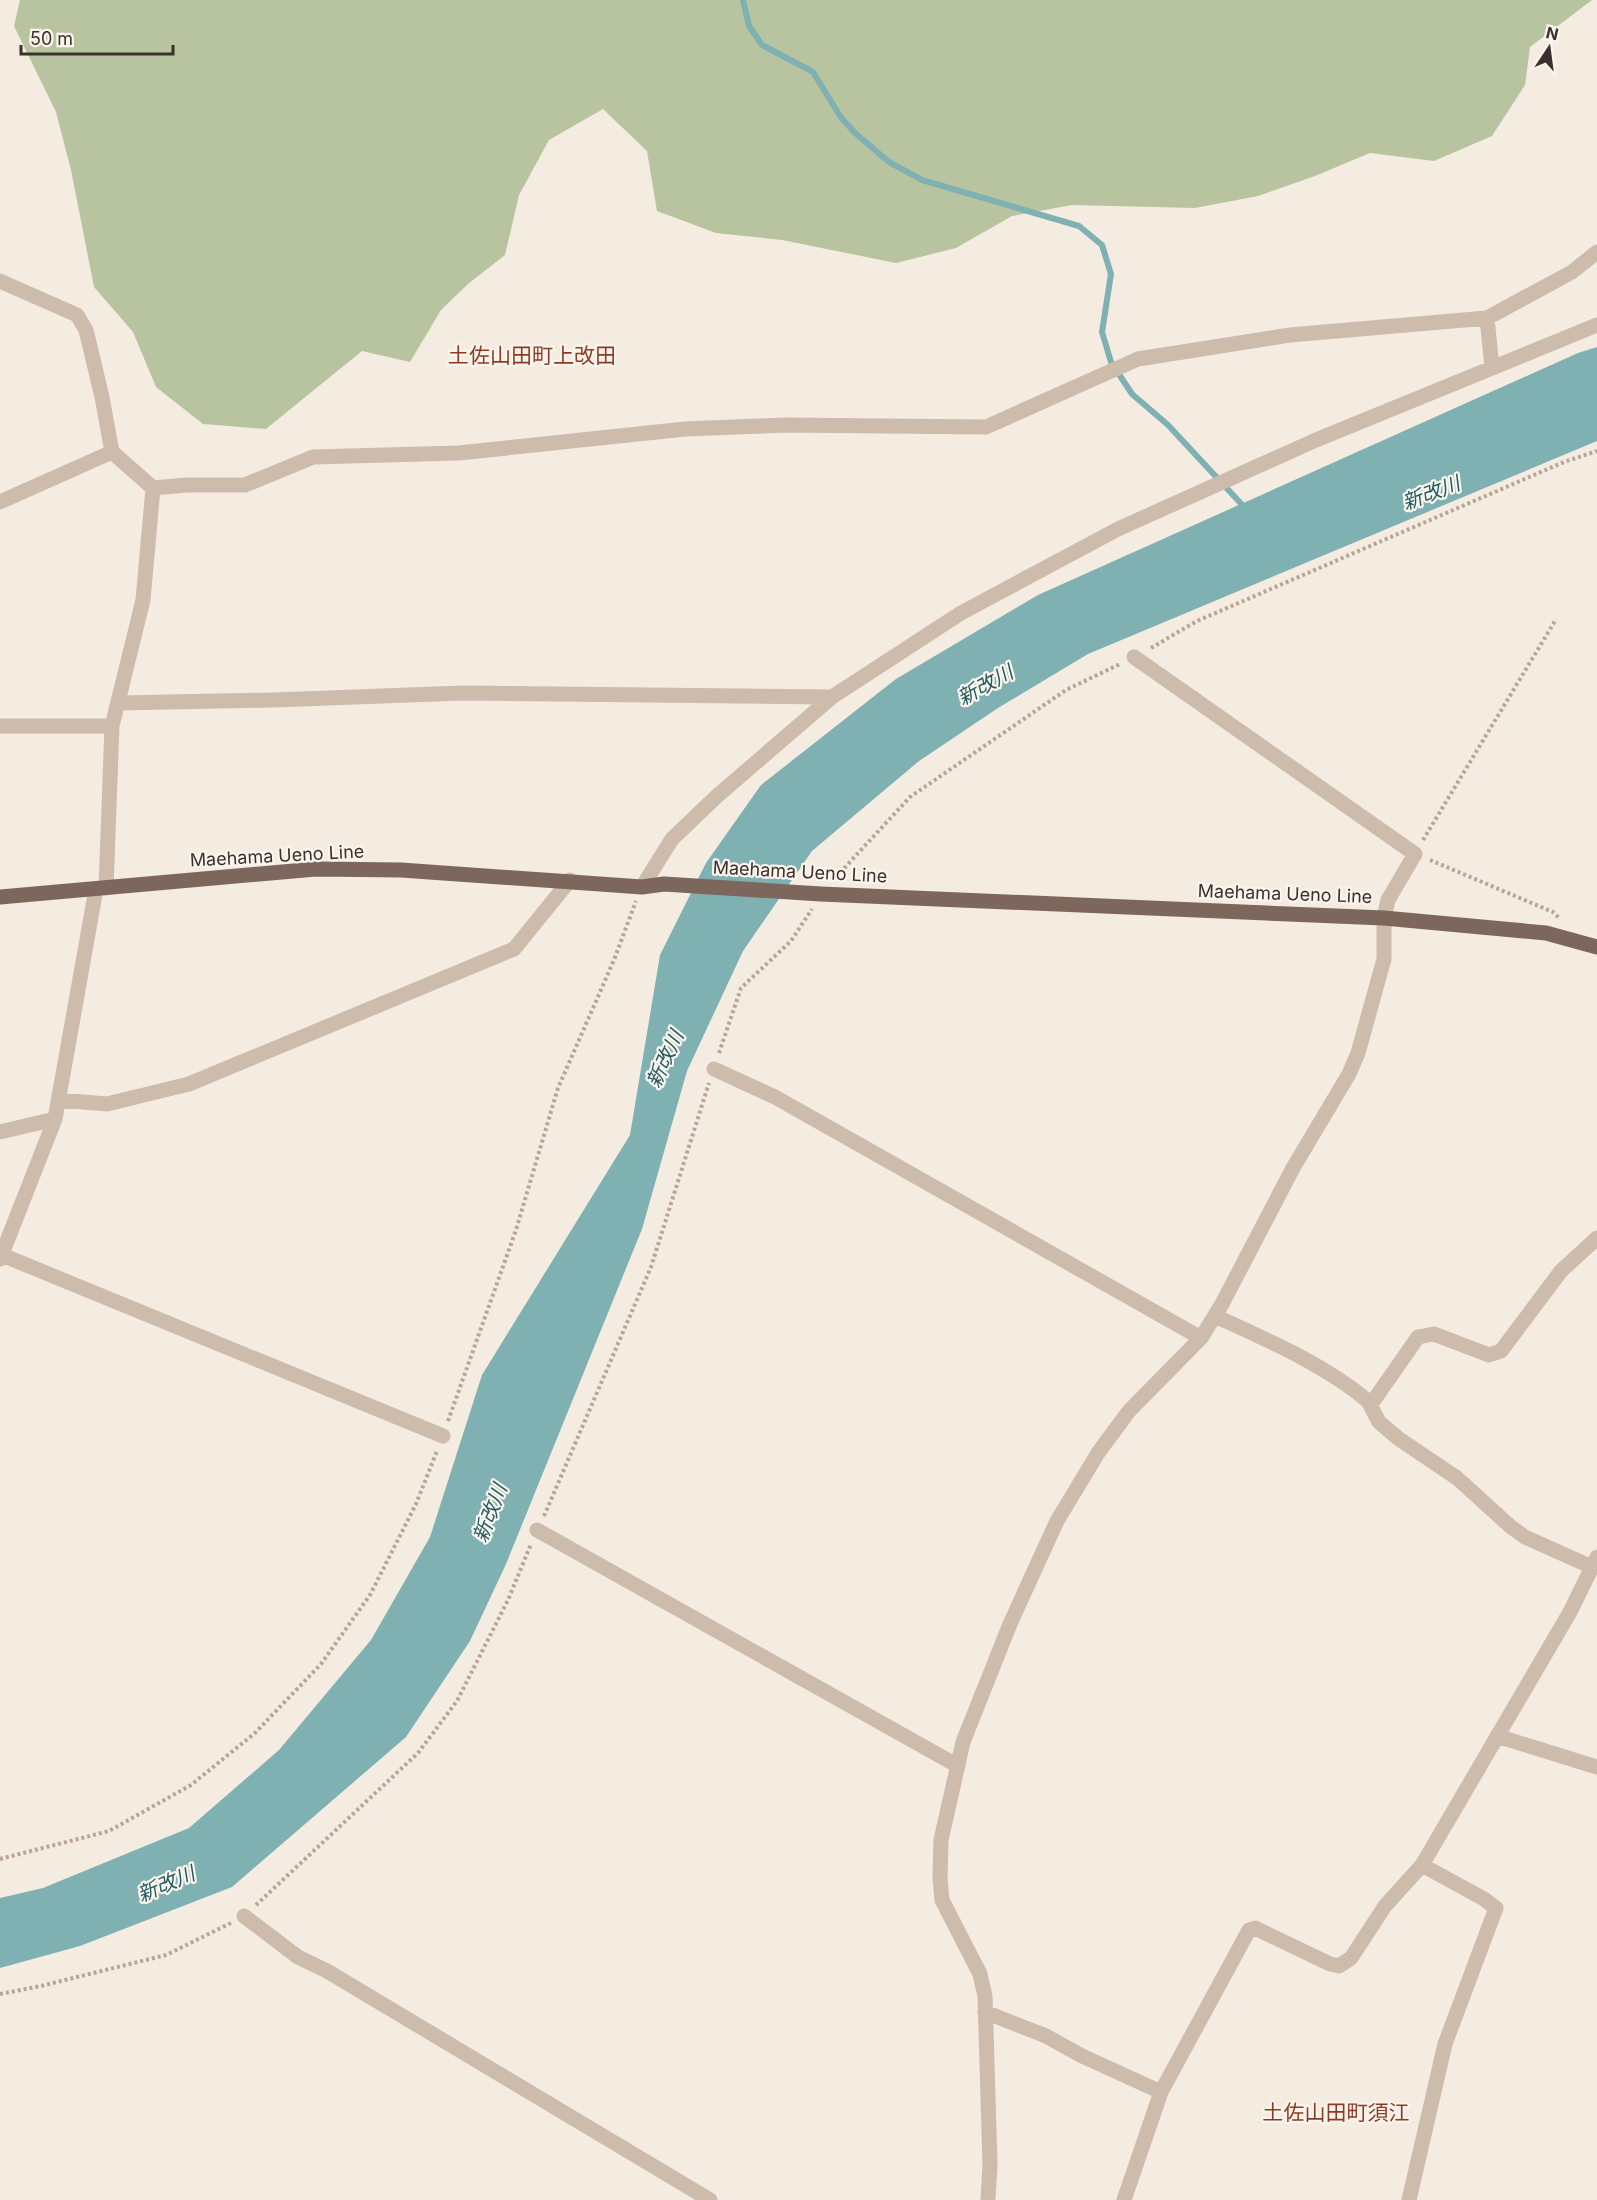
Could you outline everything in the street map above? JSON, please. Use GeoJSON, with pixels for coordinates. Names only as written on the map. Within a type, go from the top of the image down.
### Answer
{"type":"FeatureCollection","features":[{"type":"Feature","properties":{"kind":"main road","name":"Maehama Ueno Line"},"geometry":{"type":"LineString","coordinates":[[0,897],[316,869],[401,870],[570,880],[642,887],[664,884],[815,893],[1384,918],[1545,933],[1597,947]]}},
{"type":"Feature","properties":{"kind":"street"},"geometry":{"type":"LineString","coordinates":[[0,281],[78,315],[86,330],[112,452],[153,488],[186,484],[245,485],[313,457],[459,453],[685,429],[786,425],[986,427],[1138,359],[1290,335],[1487,318],[1572,272],[1597,252]]}},
{"type":"Feature","properties":{"kind":"street"},"geometry":{"type":"LineString","coordinates":[[1487,318],[1492,368]]}},
{"type":"Feature","properties":{"kind":"street"},"geometry":{"type":"LineString","coordinates":[[642,887],[672,839],[717,796],[832,697],[961,613],[1118,529],[1316,440],[1597,325]]}},
{"type":"Feature","properties":{"kind":"street"},"geometry":{"type":"LineString","coordinates":[[0,502],[112,452]]}},
{"type":"Feature","properties":{"kind":"street"},"geometry":{"type":"LineString","coordinates":[[153,488],[143,600],[112,726],[101,888],[55,1119],[1,1257],[443,1436]]}},
{"type":"Feature","properties":{"kind":"street"},"geometry":{"type":"LineString","coordinates":[[988,2200],[990,2165],[985,1996],[980,1974],[942,1900],[940,1878],[941,1840],[963,1742],[1010,1624],[1057,1521],[1098,1453],[1129,1411],[1201,1338],[1215,1316],[1293,1168],[1349,1074],[1358,1053],[1384,959],[1384,918],[1388,900],[1415,854],[1134,657]]}},
{"type":"Feature","properties":{"kind":"street"},"geometry":{"type":"LineString","coordinates":[[118,704],[463,693],[832,697]]}},
{"type":"Feature","properties":{"kind":"street"},"geometry":{"type":"LineString","coordinates":[[0,726],[112,726]]}},
{"type":"Feature","properties":{"kind":"street"},"geometry":{"type":"LineString","coordinates":[[59,1100],[107,1104],[189,1084],[514,949],[570,880]]}},
{"type":"Feature","properties":{"kind":"street"},"geometry":{"type":"LineString","coordinates":[[714,1069],[775,1097],[1201,1338]]}},
{"type":"Feature","properties":{"kind":"street"},"geometry":{"type":"LineString","coordinates":[[0,1132],[55,1119]]}},
{"type":"Feature","properties":{"kind":"street"},"geometry":{"type":"LineString","coordinates":[[1368,1401],[1374,1400],[1418,1337],[1434,1334],[1490,1355],[1501,1352],[1561,1271],[1597,1238]]}},
{"type":"Feature","properties":{"kind":"street"},"geometry":{"type":"LineString","coordinates":[[1124,2200],[1161,2092],[1249,1930],[1255,1928],[1330,1964],[1339,1966],[1351,1958],[1384,1906],[1422,1865],[1570,1612],[1594,1562],[1525,1537],[1457,1478],[1399,1439],[1379,1422],[1368,1401],[1347,1383],[1249,1331],[1215,1316]]}},
{"type":"Feature","properties":{"kind":"street"},"geometry":{"type":"LineString","coordinates":[[537,1530],[958,1766]]}},
{"type":"Feature","properties":{"kind":"street"},"geometry":{"type":"LineString","coordinates":[[1497,1736],[1597,1767]]}},
{"type":"Feature","properties":{"kind":"street"},"geometry":{"type":"LineString","coordinates":[[1409,2200],[1445,2044],[1496,1908],[1422,1865]]}},
{"type":"Feature","properties":{"kind":"street"},"geometry":{"type":"LineString","coordinates":[[244,1916],[298,1956],[327,1971],[710,2200]]}},
{"type":"Feature","properties":{"kind":"street"},"geometry":{"type":"LineString","coordinates":[[985,2012],[1046,2036],[1080,2055],[1161,2092]]}},
{"type":"Feature","properties":{"kind":"path"},"geometry":{"type":"LineString","coordinates":[[0,1994],[166,1955],[244,1916],[418,1753],[457,1701],[507,1600],[651,1267],[741,988],[791,941],[815,893],[910,797],[1066,690],[1134,657],[1197,621],[1564,462],[1597,451]]}},
{"type":"Feature","properties":{"kind":"path"},"geometry":{"type":"LineString","coordinates":[[1555,621],[1415,854],[1553,912],[1560,920]]}},
{"type":"Feature","properties":{"kind":"path"},"geometry":{"type":"LineString","coordinates":[[0,1859],[109,1831],[191,1785],[255,1732],[321,1664],[370,1595],[416,1504],[443,1436],[516,1230],[558,1088],[614,960],[642,887]]}},
{"type":"Feature","properties":{"kind":"green space"},"geometry":{"type":"Polygon","coordinates":[[[20,0],[1592,0],[1530,47],[1525,85],[1492,136],[1434,161],[1370,153],[1258,196],[1195,208],[1072,205],[1012,216],[956,248],[896,263],[782,240],[716,233],[657,211],[647,151],[603,109],[549,140],[519,195],[505,255],[468,284],[441,310],[410,362],[362,351],[266,429],[203,424],[156,387],[133,332],[94,287],[71,170],[56,112],[14,26],[20,0]]]}},
{"type":"Feature","properties":{"kind":"water","name":"新改川"},"geometry":{"type":"Polygon","coordinates":[[[1597,347],[1597,441],[1088,654],[998,708],[919,761],[812,851],[743,951],[687,1071],[642,1229],[506,1564],[470,1641],[406,1737],[232,1887],[80,1946],[0,1968],[0,1898],[43,1888],[189,1828],[279,1750],[371,1640],[430,1537],[482,1375],[630,1135],[660,955],[706,863],[761,785],[896,679],[1038,595],[1578,353],[1597,347]]]}},
{"type":"Feature","properties":{"kind":"waterway"},"geometry":{"type":"LineString","coordinates":[[743,0],[749,26],[762,45],[813,72],[840,116],[855,133],[889,162],[922,180],[1079,226],[1102,245],[1111,274],[1102,332],[1111,362],[1132,394],[1168,425],[1247,510]]}},
{"type":"Feature","properties":{"kind":"district","name":"土佐山田町上改田"},"geometry":{"type":"Point","coordinates":[532,356]}},
{"type":"Feature","properties":{"kind":"district","name":"土佐山田町須江"},"geometry":{"type":"Point","coordinates":[1336,2113]}}]}
